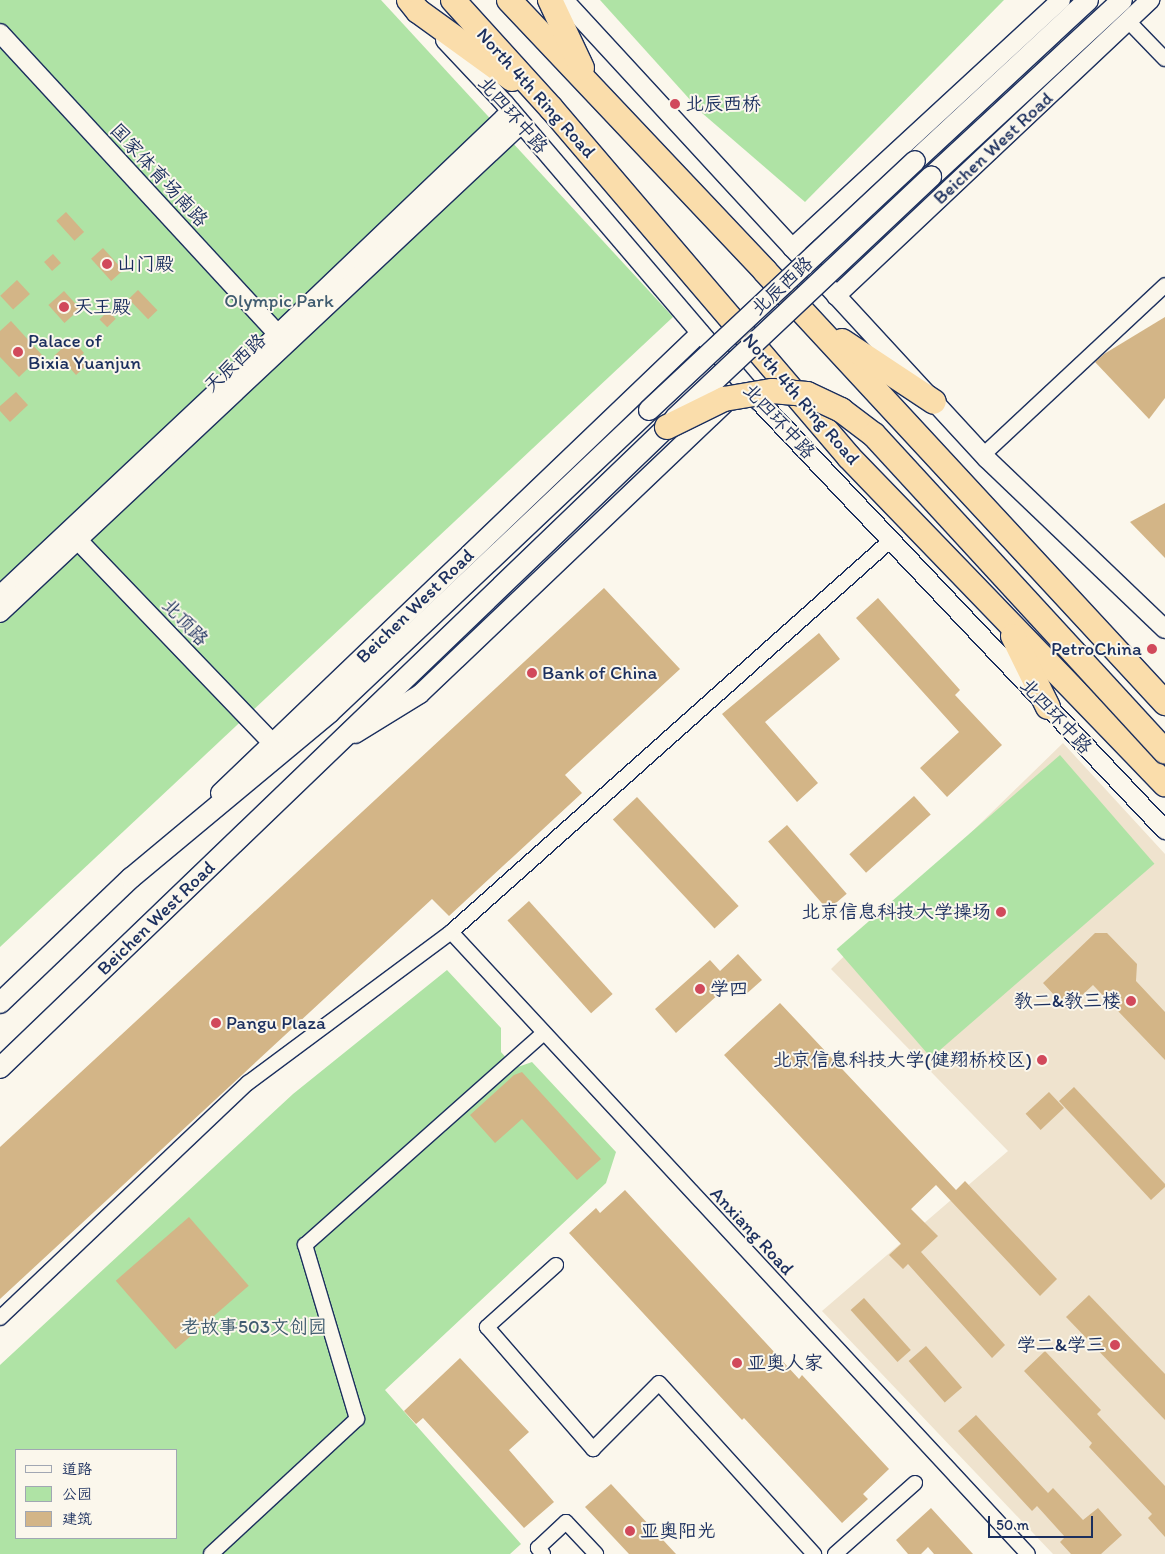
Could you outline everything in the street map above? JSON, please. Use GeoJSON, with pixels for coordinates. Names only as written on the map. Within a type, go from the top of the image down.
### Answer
{"type":"FeatureCollection","features":[{"type":"Feature","properties":{"kind":"highway","name":"North 4th Ring Road"},"geometry":{"type":"LineString","coordinates":[[453,0],[552,108],[849,457],[1165,784]]}},
{"type":"Feature","properties":{"kind":"highway"},"geometry":{"type":"LineString","coordinates":[[509,0],[810,320],[1165,703]]}},
{"type":"Feature","properties":{"kind":"highway"},"geometry":{"type":"LineString","coordinates":[[550,0],[593,90]]}},
{"type":"Feature","properties":{"kind":"highway"},"geometry":{"type":"LineString","coordinates":[[411,4],[552,108]]}},
{"type":"Feature","properties":{"kind":"highway"},"geometry":{"type":"LineString","coordinates":[[810,320],[934,402]]}},
{"type":"Feature","properties":{"kind":"highway"},"geometry":{"type":"LineString","coordinates":[[666,427],[724,400],[772,391],[807,394],[841,410],[874,435],[1165,751]]}},
{"type":"Feature","properties":{"kind":"highway"},"geometry":{"type":"LineString","coordinates":[[1003,617],[1048,707]]}},
{"type":"Feature","properties":{"kind":"main road","name":"北辰西路"},"geometry":{"type":"LineString","coordinates":[[649,410],[1088,0]]}},
{"type":"Feature","properties":{"kind":"main road","name":"Beichen West Road"},"geometry":{"type":"LineString","coordinates":[[931,177],[1122,0]]}},
{"type":"Feature","properties":{"kind":"main road","name":"北辰西路"},"geometry":{"type":"LineString","coordinates":[[666,427],[931,177]]}},
{"type":"Feature","properties":{"kind":"main road","name":"Beichen West Road"},"geometry":{"type":"LineString","coordinates":[[0,1003],[131,878],[329,713],[649,410]]}},
{"type":"Feature","properties":{"kind":"main road","name":"Beichen West Road"},"geometry":{"type":"LineString","coordinates":[[0,1068],[666,427]]}},
{"type":"Feature","properties":{"kind":"street"},"geometry":{"type":"LineString","coordinates":[[564,0],[983,455],[1165,629]]}},
{"type":"Feature","properties":{"kind":"street"},"geometry":{"type":"LineString","coordinates":[[792,248],[1061,0]]}},
{"type":"Feature","properties":{"kind":"street","name":"Beichen West Road"},"geometry":{"type":"LineString","coordinates":[[836,296],[1150,0]]}},
{"type":"Feature","properties":{"kind":"street","name":"北四环中路"},"geometry":{"type":"LineString","coordinates":[[411,4],[516,117],[745,385],[1165,830]]}},
{"type":"Feature","properties":{"kind":"street"},"geometry":{"type":"LineString","coordinates":[[1128,21],[1165,59]]}},
{"type":"Feature","properties":{"kind":"street","name":"国家体育场南路"},"geometry":{"type":"LineString","coordinates":[[0,33],[282,339]]}},
{"type":"Feature","properties":{"kind":"street","name":"天辰西路"},"geometry":{"type":"LineString","coordinates":[[0,613],[73,535],[516,117]]}},
{"type":"Feature","properties":{"kind":"street"},"geometry":{"type":"LineString","coordinates":[[846,198],[890,245]]}},
{"type":"Feature","properties":{"kind":"street"},"geometry":{"type":"LineString","coordinates":[[983,455],[1165,285]]}},
{"type":"Feature","properties":{"kind":"street","name":"Beichen West Road"},"geometry":{"type":"LineString","coordinates":[[131,878],[700,333]]}},
{"type":"Feature","properties":{"kind":"street","name":"Beichen West Road"},"geometry":{"type":"LineString","coordinates":[[333,748],[420,694],[745,385]]}},
{"type":"Feature","properties":{"kind":"street","name":"天辰西路"},"geometry":{"type":"LineString","coordinates":[[0,595],[73,535]]}},
{"type":"Feature","properties":{"kind":"street","name":"北顶路"},"geometry":{"type":"LineString","coordinates":[[73,535],[272,743]]}},
{"type":"Feature","properties":{"kind":"street"},"geometry":{"type":"LineString","coordinates":[[0,1318],[248,1084],[450,932],[891,540]]}},
{"type":"Feature","properties":{"kind":"street","name":"Anxiang Road"},"geometry":{"type":"LineString","coordinates":[[450,932],[1028,1554]]}},
{"type":"Feature","properties":{"kind":"street"},"geometry":{"type":"LineString","coordinates":[[211,1554],[357,1419],[305,1245],[544,1033]]}},
{"type":"Feature","properties":{"kind":"street"},"geometry":{"type":"LineString","coordinates":[[556,1265],[486,1327],[593,1449],[659,1383],[814,1554]]}},
{"type":"Feature","properties":{"kind":"street"},"geometry":{"type":"LineString","coordinates":[[835,1554],[914,1483]]}},
{"type":"Feature","properties":{"kind":"street"},"geometry":{"type":"LineString","coordinates":[[538,1552],[566,1522],[596,1554]]}},
{"type":"Feature","properties":{"kind":"shaded area","name":"北京信息科技大学(健翔桥校区)"},"geometry":{"type":"Polygon","coordinates":[[[1063,743],[1165,854],[1165,1554],[1053,1554],[822,1311],[1008,1151],[831,969],[1063,743]]]}},
{"type":"Feature","properties":{"kind":"green space","name":"Olympic Park"},"geometry":{"type":"Polygon","coordinates":[[[0,0],[381,0],[673,317],[0,947],[0,0]]]}},
{"type":"Feature","properties":{"kind":"green space"},"geometry":{"type":"Polygon","coordinates":[[[600,0],[1004,0],[805,202],[702,113],[600,0]]]}},
{"type":"Feature","properties":{"kind":"green space","name":"北京信息科技大学操场"},"geometry":{"type":"Polygon","coordinates":[[[1060,755],[1154,864],[931,1058],[837,949],[1060,755]]]}},
{"type":"Feature","properties":{"kind":"green space","name":"老故事503文创园"},"geometry":{"type":"Polygon","coordinates":[[[447,970],[501,1028],[501,1052],[515,1068],[532,1062],[616,1152],[606,1183],[385,1390],[521,1544],[510,1554],[0,1554],[0,1365],[293,1094],[447,970]]]}},
{"type":"Feature","properties":{"kind":"building"},"geometry":{"type":"Polygon","coordinates":[[[66,212],[84,232],[74,241],[56,221],[66,212]]]}},
{"type":"Feature","properties":{"kind":"building","name":"山门殿"},"geometry":{"type":"Polygon","coordinates":[[[103,248],[123,270],[111,281],[91,259],[103,248]]]}},
{"type":"Feature","properties":{"kind":"building"},"geometry":{"type":"Polygon","coordinates":[[[53,254],[61,263],[52,271],[44,262],[53,254]]]}},
{"type":"Feature","properties":{"kind":"building"},"geometry":{"type":"Polygon","coordinates":[[[17,280],[30,294],[13,310],[0,296],[17,280]]]}},
{"type":"Feature","properties":{"kind":"building"},"geometry":{"type":"Polygon","coordinates":[[[138,290],[157,310],[148,319],[129,299],[138,290]]]}},
{"type":"Feature","properties":{"kind":"building","name":"天王殿"},"geometry":{"type":"Polygon","coordinates":[[[64,291],[80,309],[64,323],[48,305],[64,291]]]}},
{"type":"Feature","properties":{"kind":"building"},"geometry":{"type":"Polygon","coordinates":[[[108,311],[116,319],[107,327],[100,319],[108,311]]]}},
{"type":"Feature","properties":{"kind":"building"},"geometry":{"type":"Polygon","coordinates":[[[1165,317],[1165,398],[1149,419],[1095,362],[1104,354],[1165,317]]]}},
{"type":"Feature","properties":{"kind":"building","name":"Palace of Bixia Yuanjun"},"geometry":{"type":"Polygon","coordinates":[[[11,321],[42,355],[19,377],[0,357],[0,331],[11,321]]]}},
{"type":"Feature","properties":{"kind":"building"},"geometry":{"type":"Polygon","coordinates":[[[72,339],[84,353],[82,355],[89,363],[76,375],[54,356],[72,339]]]}},
{"type":"Feature","properties":{"kind":"building"},"geometry":{"type":"Polygon","coordinates":[[[16,392],[28,405],[10,422],[0,411],[0,406],[16,392]]]}},
{"type":"Feature","properties":{"kind":"building"},"geometry":{"type":"Polygon","coordinates":[[[1165,503],[1165,558],[1130,522],[1165,503]]]}},
{"type":"Feature","properties":{"kind":"building","name":"Pangu Plaza"},"geometry":{"type":"Polygon","coordinates":[[[604,588],[680,669],[565,775],[582,793],[449,916],[432,899],[0,1299],[0,1147],[604,588]]]}},
{"type":"Feature","properties":{"kind":"building"},"geometry":{"type":"Polygon","coordinates":[[[878,598],[960,690],[955,695],[1002,745],[947,797],[920,768],[959,732],[856,618],[878,598]]]}},
{"type":"Feature","properties":{"kind":"building"},"geometry":{"type":"Polygon","coordinates":[[[819,633],[840,659],[765,722],[818,783],[797,802],[722,714],[819,633]]]}},
{"type":"Feature","properties":{"kind":"building"},"geometry":{"type":"Polygon","coordinates":[[[914,796],[931,815],[866,873],[849,854],[914,796]]]}},
{"type":"Feature","properties":{"kind":"building"},"geometry":{"type":"Polygon","coordinates":[[[637,797],[739,906],[714,928],[613,820],[637,797]]]}},
{"type":"Feature","properties":{"kind":"building"},"geometry":{"type":"Polygon","coordinates":[[[787,825],[847,894],[828,910],[768,841],[787,825]]]}},
{"type":"Feature","properties":{"kind":"building"},"geometry":{"type":"Polygon","coordinates":[[[529,901],[613,994],[591,1013],[507,920],[529,901]]]}},
{"type":"Feature","properties":{"kind":"building","name":"教二&教三楼"},"geometry":{"type":"Polygon","coordinates":[[[1095,933],[1107,933],[1137,964],[1136,981],[1165,1012],[1165,1060],[1093,985],[1067,1009],[1043,983],[1095,933]]]}},
{"type":"Feature","properties":{"kind":"building","name":"学四"},"geometry":{"type":"Polygon","coordinates":[[[738,954],[762,980],[744,996],[732,982],[676,1033],[655,1009],[710,960],[720,971],[738,954]]]}},
{"type":"Feature","properties":{"kind":"building"},"geometry":{"type":"Polygon","coordinates":[[[780,1003],[956,1190],[965,1181],[1057,1279],[1040,1296],[936,1185],[911,1209],[938,1236],[921,1252],[1005,1345],[992,1358],[908,1264],[903,1269],[889,1255],[901,1244],[724,1055],[780,1003]]]}},
{"type":"Feature","properties":{"kind":"building"},"geometry":{"type":"Polygon","coordinates":[[[522,1072],[601,1159],[577,1180],[522,1119],[495,1143],[470,1115],[514,1075],[522,1072]]]}},
{"type":"Feature","properties":{"kind":"building"},"geometry":{"type":"Polygon","coordinates":[[[1074,1087],[1165,1184],[1165,1187],[1151,1200],[1059,1101],[1074,1087]]]}},
{"type":"Feature","properties":{"kind":"building"},"geometry":{"type":"Polygon","coordinates":[[[1049,1092],[1064,1108],[1041,1130],[1026,1114],[1049,1092]]]}},
{"type":"Feature","properties":{"kind":"building","name":"亚奥人家"},"geometry":{"type":"Polygon","coordinates":[[[625,1190],[799,1379],[802,1375],[889,1469],[863,1494],[868,1499],[842,1523],[744,1418],[742,1420],[569,1233],[596,1208],[600,1213],[625,1190]]]}},
{"type":"Feature","properties":{"kind":"building"},"geometry":{"type":"Polygon","coordinates":[[[189,1217],[249,1286],[175,1349],[116,1281],[189,1217]]]}},
{"type":"Feature","properties":{"kind":"building","name":"学二&学三"},"geometry":{"type":"Polygon","coordinates":[[[1089,1295],[1165,1374],[1165,1420],[1066,1317],[1089,1295]]]}},
{"type":"Feature","properties":{"kind":"building"},"geometry":{"type":"Polygon","coordinates":[[[864,1298],[911,1350],[897,1362],[851,1310],[864,1298]]]}},
{"type":"Feature","properties":{"kind":"building"},"geometry":{"type":"Polygon","coordinates":[[[926,1346],[962,1388],[945,1403],[909,1361],[926,1346]]]}},
{"type":"Feature","properties":{"kind":"building"},"geometry":{"type":"Polygon","coordinates":[[[1045,1351],[1101,1410],[1097,1414],[1165,1486],[1165,1537],[1148,1518],[1152,1514],[1089,1447],[1092,1443],[1024,1371],[1045,1351]]]}},
{"type":"Feature","properties":{"kind":"building"},"geometry":{"type":"Polygon","coordinates":[[[460,1358],[529,1432],[509,1450],[554,1502],[524,1528],[423,1418],[416,1424],[404,1411],[460,1358]]]}},
{"type":"Feature","properties":{"kind":"building"},"geometry":{"type":"Polygon","coordinates":[[[976,1415],[1048,1493],[1053,1488],[1083,1520],[1098,1508],[1122,1535],[1101,1554],[1071,1554],[1060,1542],[1065,1537],[1037,1506],[1032,1511],[958,1431],[976,1415]]]}},
{"type":"Feature","properties":{"kind":"building","name":"亚奥阳光"},"geometry":{"type":"Polygon","coordinates":[[[611,1484],[676,1554],[629,1554],[585,1507],[611,1484]]]}},
{"type":"Feature","properties":{"kind":"building"},"geometry":{"type":"Polygon","coordinates":[[[931,1508],[973,1554],[934,1554],[928,1547],[921,1554],[908,1554],[896,1540],[931,1508]]]}},
{"type":"Feature","properties":{"kind":"place","name":"北辰西桥"},"geometry":{"type":"Point","coordinates":[675,104]}},
{"type":"Feature","properties":{"kind":"place","name":"山门殿"},"geometry":{"type":"Point","coordinates":[107,264]}},
{"type":"Feature","properties":{"kind":"place","name":"天王殿"},"geometry":{"type":"Point","coordinates":[64,307]}},
{"type":"Feature","properties":{"kind":"place","name":"Palace of Bixia Yuanjun"},"geometry":{"type":"Point","coordinates":[18,352]}},
{"type":"Feature","properties":{"kind":"place","name":"PetroChina"},"geometry":{"type":"Point","coordinates":[1152,649]}},
{"type":"Feature","properties":{"kind":"place","name":"Bank of China"},"geometry":{"type":"Point","coordinates":[532,673]}},
{"type":"Feature","properties":{"kind":"place","name":"北京信息科技大学操场"},"geometry":{"type":"Point","coordinates":[1001,912]}},
{"type":"Feature","properties":{"kind":"place","name":"学四"},"geometry":{"type":"Point","coordinates":[700,989]}},
{"type":"Feature","properties":{"kind":"place","name":"教二&教三楼"},"geometry":{"type":"Point","coordinates":[1131,1001]}},
{"type":"Feature","properties":{"kind":"place","name":"Pangu Plaza"},"geometry":{"type":"Point","coordinates":[216,1023]}},
{"type":"Feature","properties":{"kind":"place","name":"北京信息科技大学(健翔桥校区)"},"geometry":{"type":"Point","coordinates":[1042,1060]}},
{"type":"Feature","properties":{"kind":"place","name":"学二&学三"},"geometry":{"type":"Point","coordinates":[1115,1345]}},
{"type":"Feature","properties":{"kind":"place","name":"亚奥人家"},"geometry":{"type":"Point","coordinates":[737,1363]}},
{"type":"Feature","properties":{"kind":"place","name":"亚奥阳光"},"geometry":{"type":"Point","coordinates":[630,1531]}}]}
